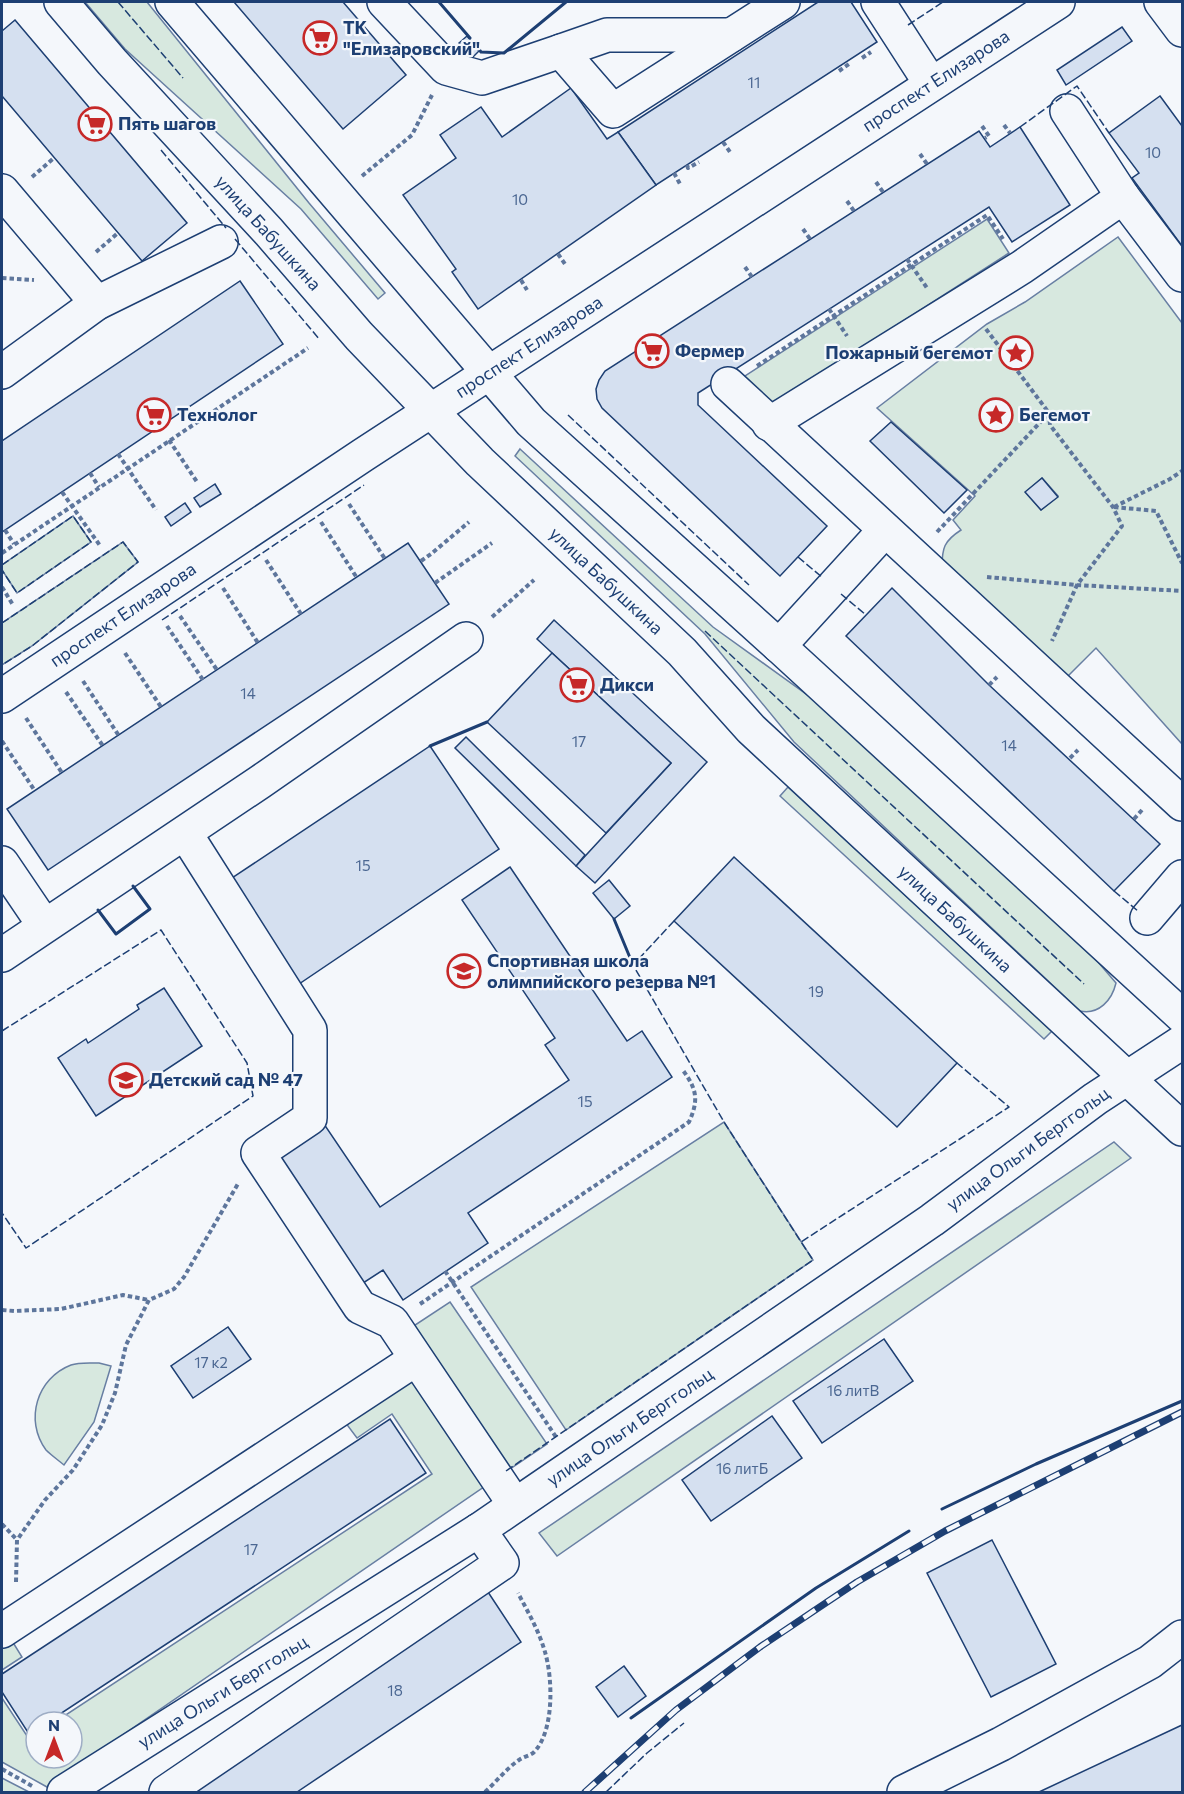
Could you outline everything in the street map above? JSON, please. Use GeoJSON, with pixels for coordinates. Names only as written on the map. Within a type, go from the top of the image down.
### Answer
{"type":"FeatureCollection","features":[{"type":"Feature","properties":{"kind":"street","name":"улица Бабушкина"},"geometry":{"type":"LineString","coordinates":[[61,2],[112,62],[269,232],[359,336],[480,462],[682,652],[751,729],[1182,1129]]}},
{"type":"Feature","properties":{"kind":"street"},"geometry":{"type":"LineString","coordinates":[[172,2],[531,422],[1182,1016]]}},
{"type":"Feature","properties":{"kind":"street"},"geometry":{"type":"LineString","coordinates":[[384,2],[446,68],[482,78],[607,35],[731,34]]}},
{"type":"Feature","properties":{"kind":"street"},"geometry":{"type":"LineString","coordinates":[[561,51],[613,111],[783,2]]}},
{"type":"Feature","properties":{"kind":"street"},"geometry":{"type":"LineString","coordinates":[[878,2],[932,84]]}},
{"type":"Feature","properties":{"kind":"street","name":"проспект Елизарова"},"geometry":{"type":"LineString","coordinates":[[2,696],[431,411],[1058,2]]}},
{"type":"Feature","properties":{"kind":"street"},"geometry":{"type":"LineString","coordinates":[[1161,2],[1182,30]]}},
{"type":"Feature","properties":{"kind":"street"},"geometry":{"type":"LineString","coordinates":[[1067,111],[1123,197],[1182,275]]}},
{"type":"Feature","properties":{"kind":"street"},"geometry":{"type":"LineString","coordinates":[[2,191],[97,303]]}},
{"type":"Feature","properties":{"kind":"street"},"geometry":{"type":"LineString","coordinates":[[769,424],[966,303],[1123,197]]}},
{"type":"Feature","properties":{"kind":"street"},"geometry":{"type":"LineString","coordinates":[[2,372],[97,303],[221,242]]}},
{"type":"Feature","properties":{"kind":"street"},"geometry":{"type":"LineString","coordinates":[[728,384],[1182,804]]}},
{"type":"Feature","properties":{"kind":"street"},"geometry":{"type":"LineString","coordinates":[[779,646],[885,530]]}},
{"type":"Feature","properties":{"kind":"street"},"geometry":{"type":"LineString","coordinates":[[2,955],[185,833],[466,639]]}},
{"type":"Feature","properties":{"kind":"street"},"geometry":{"type":"LineString","coordinates":[[185,833],[310,1030],[310,1118],[258,1153],[360,1307],[392,1322],[515,1505]]}},
{"type":"Feature","properties":{"kind":"street"},"geometry":{"type":"LineString","coordinates":[[2,863],[44,925]]}},
{"type":"Feature","properties":{"kind":"street"},"geometry":{"type":"LineString","coordinates":[[1147,918],[1182,877]]}},
{"type":"Feature","properties":{"kind":"street","name":"улица Ольги Берггольц"},"geometry":{"type":"LineString","coordinates":[[50,1790],[479,1530],[932,1220],[1095,1099],[1182,1042]]}},
{"type":"Feature","properties":{"kind":"street"},"geometry":{"type":"LineString","coordinates":[[9,1626],[416,1359]]}},
{"type":"Feature","properties":{"kind":"street"},"geometry":{"type":"LineString","coordinates":[[166,1792],[502,1563],[479,1530]]}},
{"type":"Feature","properties":{"kind":"street"},"geometry":{"type":"LineString","coordinates":[[904,1792],[1001,1744],[1150,1662],[1182,1637]]}},
{"type":"Feature","properties":{"kind":"path"},"geometry":{"type":"LineString","coordinates":[[838,71],[849,64]]}},
{"type":"Feature","properties":{"kind":"path"},"geometry":{"type":"LineString","coordinates":[[361,176],[412,135],[446,68]]}},
{"type":"Feature","properties":{"kind":"path"},"geometry":{"type":"LineString","coordinates":[[1004,125],[1010,133]]}},
{"type":"Feature","properties":{"kind":"path"},"geometry":{"type":"LineString","coordinates":[[982,126],[989,136],[985,138]]}},
{"type":"Feature","properties":{"kind":"path"},"geometry":{"type":"LineString","coordinates":[[723,142],[730,152]]}},
{"type":"Feature","properties":{"kind":"path"},"geometry":{"type":"LineString","coordinates":[[920,154],[927,164]]}},
{"type":"Feature","properties":{"kind":"path"},"geometry":{"type":"LineString","coordinates":[[687,165],[688,168],[699,162]]}},
{"type":"Feature","properties":{"kind":"path"},"geometry":{"type":"LineString","coordinates":[[674,173],[680,184]]}},
{"type":"Feature","properties":{"kind":"path"},"geometry":{"type":"LineString","coordinates":[[876,183],[883,192]]}},
{"type":"Feature","properties":{"kind":"path"},"geometry":{"type":"LineString","coordinates":[[847,201],[854,211]]}},
{"type":"Feature","properties":{"kind":"path"},"geometry":{"type":"LineString","coordinates":[[728,384],[987,215],[1022,267]]}},
{"type":"Feature","properties":{"kind":"path"},"geometry":{"type":"LineString","coordinates":[[803,229],[810,239]]}},
{"type":"Feature","properties":{"kind":"path"},"geometry":{"type":"LineString","coordinates":[[558,254],[565,264]]}},
{"type":"Feature","properties":{"kind":"path"},"geometry":{"type":"LineString","coordinates":[[745,267],[752,277]]}},
{"type":"Feature","properties":{"kind":"path"},"geometry":{"type":"LineString","coordinates":[[521,280],[527,290]]}},
{"type":"Feature","properties":{"kind":"path"},"geometry":{"type":"LineString","coordinates":[[966,303],[1049,413],[1050,425],[1113,507],[1122,526],[1077,585],[1039,672]]}},
{"type":"Feature","properties":{"kind":"path"},"geometry":{"type":"LineString","coordinates":[[2,553],[308,348]]}},
{"type":"Feature","properties":{"kind":"path"},"geometry":{"type":"LineString","coordinates":[[963,505],[1049,413]]}},
{"type":"Feature","properties":{"kind":"path"},"geometry":{"type":"LineString","coordinates":[[169,440],[197,482]]}},
{"type":"Feature","properties":{"kind":"path"},"geometry":{"type":"LineString","coordinates":[[118,454],[156,510]]}},
{"type":"Feature","properties":{"kind":"path"},"geometry":{"type":"LineString","coordinates":[[1113,507],[1182,471]]}},
{"type":"Feature","properties":{"kind":"path"},"geometry":{"type":"LineString","coordinates":[[90,473],[99,487]]}},
{"type":"Feature","properties":{"kind":"path"},"geometry":{"type":"LineString","coordinates":[[62,492],[101,547]]}},
{"type":"Feature","properties":{"kind":"path"},"geometry":{"type":"LineString","coordinates":[[348,503],[385,559]]}},
{"type":"Feature","properties":{"kind":"path"},"geometry":{"type":"LineString","coordinates":[[1113,507],[1156,511],[1182,563]]}},
{"type":"Feature","properties":{"kind":"path"},"geometry":{"type":"LineString","coordinates":[[321,521],[357,578]]}},
{"type":"Feature","properties":{"kind":"path"},"geometry":{"type":"LineString","coordinates":[[421,561],[469,522]]}},
{"type":"Feature","properties":{"kind":"path"},"geometry":{"type":"LineString","coordinates":[[5,530],[14,544]]}},
{"type":"Feature","properties":{"kind":"path"},"geometry":{"type":"LineString","coordinates":[[435,583],[492,543]]}},
{"type":"Feature","properties":{"kind":"path"},"geometry":{"type":"LineString","coordinates":[[265,559],[301,614]]}},
{"type":"Feature","properties":{"kind":"path"},"geometry":{"type":"LineString","coordinates":[[941,582],[950,574],[1182,591]]}},
{"type":"Feature","properties":{"kind":"path"},"geometry":{"type":"LineString","coordinates":[[466,639],[534,580]]}},
{"type":"Feature","properties":{"kind":"path"},"geometry":{"type":"LineString","coordinates":[[2,587],[13,605]]}},
{"type":"Feature","properties":{"kind":"path"},"geometry":{"type":"LineString","coordinates":[[222,587],[258,643]]}},
{"type":"Feature","properties":{"kind":"path"},"geometry":{"type":"LineString","coordinates":[[179,616],[217,670]]}},
{"type":"Feature","properties":{"kind":"path"},"geometry":{"type":"LineString","coordinates":[[166,625],[203,680]]}},
{"type":"Feature","properties":{"kind":"path"},"geometry":{"type":"LineString","coordinates":[[124,652],[161,707]]}},
{"type":"Feature","properties":{"kind":"path"},"geometry":{"type":"LineString","coordinates":[[82,680],[119,735]]}},
{"type":"Feature","properties":{"kind":"path"},"geometry":{"type":"LineString","coordinates":[[66,691],[103,746]]}},
{"type":"Feature","properties":{"kind":"path"},"geometry":{"type":"LineString","coordinates":[[26,718],[62,773]]}},
{"type":"Feature","properties":{"kind":"path"},"geometry":{"type":"LineString","coordinates":[[2,741],[35,791]]}},
{"type":"Feature","properties":{"kind":"path"},"geometry":{"type":"LineString","coordinates":[[392,1322],[689,1122],[695,1107],[694,1085],[682,1070]]}},
{"type":"Feature","properties":{"kind":"path"},"geometry":{"type":"LineString","coordinates":[[2,1310],[61,1309],[123,1295],[149,1300],[174,1288],[184,1277],[258,1153]]}},
{"type":"Feature","properties":{"kind":"path"},"geometry":{"type":"LineString","coordinates":[[445,1271],[562,1445]]}},
{"type":"Feature","properties":{"kind":"path"},"geometry":{"type":"LineString","coordinates":[[9,1626],[17,1540],[45,1500],[73,1470],[102,1425],[115,1393],[126,1345],[149,1300]]}},
{"type":"Feature","properties":{"kind":"path"},"geometry":{"type":"LineString","coordinates":[[2,1524],[17,1540]]}},
{"type":"Feature","properties":{"kind":"path"},"geometry":{"type":"LineString","coordinates":[[485,1792],[519,1760],[534,1753],[545,1736],[550,1707],[546,1654],[535,1625],[502,1563]]}},
{"type":"Feature","properties":{"kind":"path"},"geometry":{"type":"LineString","coordinates":[[2,1769],[50,1790]]}},
{"type":"Feature","properties":{"kind":"shaded area"},"geometry":{"type":"Polygon","coordinates":[[[85,2],[147,2],[309,203],[385,293],[378,299],[301,209],[125,49],[85,2]]]}},
{"type":"Feature","properties":{"kind":"shaded area"},"geometry":{"type":"Polygon","coordinates":[[[987,219],[1009,253],[765,410],[734,383],[987,219]]]}},
{"type":"Feature","properties":{"kind":"shaded area"},"geometry":{"type":"Polygon","coordinates":[[[1118,237],[1182,323],[1182,744],[1096,648],[1063,681],[942,567],[945,546],[961,530],[953,520],[975,496],[877,408],[987,324],[1025,302],[1118,237]],[[1042,478],[1026,492],[1041,510],[1058,496],[1042,478]]]}},
{"type":"Feature","properties":{"kind":"shaded area"},"geometry":{"type":"Polygon","coordinates":[[[520,449],[713,627],[831,712],[1098,962],[1116,983],[1104,1005],[1093,1011],[1080,1011],[794,742],[705,634],[515,456],[520,449]]]}},
{"type":"Feature","properties":{"kind":"shaded area"},"geometry":{"type":"Polygon","coordinates":[[[73,516],[91,542],[17,593],[2,570],[2,565],[73,516]]]}},
{"type":"Feature","properties":{"kind":"shaded area"},"geometry":{"type":"Polygon","coordinates":[[[123,542],[138,562],[32,646],[2,665],[2,623],[123,542]]]}},
{"type":"Feature","properties":{"kind":"shaded area"},"geometry":{"type":"Polygon","coordinates":[[[788,787],[1052,1031],[1044,1039],[780,796],[788,787]]]}},
{"type":"Feature","properties":{"kind":"shaded area"},"geometry":{"type":"Polygon","coordinates":[[[724,1122],[813,1260],[566,1430],[471,1287],[724,1122]]]}},
{"type":"Feature","properties":{"kind":"shaded area"},"geometry":{"type":"Polygon","coordinates":[[[1114,1142],[1131,1158],[557,1556],[539,1533],[1114,1142]]]}},
{"type":"Feature","properties":{"kind":"shaded area"},"geometry":{"type":"Polygon","coordinates":[[[450,1302],[547,1444],[507,1471],[406,1331],[450,1302]]]}},
{"type":"Feature","properties":{"kind":"shaded area"},"geometry":{"type":"Polygon","coordinates":[[[99,1363],[111,1366],[94,1422],[64,1465],[46,1450],[39,1438],[35,1413],[38,1401],[42,1390],[59,1371],[74,1364],[99,1363]]]}},
{"type":"Feature","properties":{"kind":"shaded area"},"geometry":{"type":"Polygon","coordinates":[[[415,1371],[491,1482],[84,1762],[84,1710],[73,1710],[432,1474],[392,1414],[357,1438],[342,1418],[415,1371]]]}},
{"type":"Feature","properties":{"kind":"shaded area"},"geometry":{"type":"Polygon","coordinates":[[[9,1636],[22,1657],[2,1670],[2,1641],[9,1636]]]}},
{"type":"Feature","properties":{"kind":"shaded area"},"geometry":{"type":"Polygon","coordinates":[[[2,1698],[24,1731],[24,1770],[72,1770],[47,1787],[2,1762],[2,1698]]]}},
{"type":"Feature","properties":{"kind":"shaded area"},"geometry":{"type":"Polygon","coordinates":[[[2,1778],[29,1792],[2,1792],[2,1778]]]}},
{"type":"Feature","properties":{"kind":"building","name":"ТК \"Елизаровский\""},"geometry":{"type":"Polygon","coordinates":[[[234,2],[343,2],[406,75],[343,129],[234,2]]]}},
{"type":"Feature","properties":{"kind":"building"},"geometry":{"type":"Polygon","coordinates":[[[818,2],[851,2],[877,42],[656,185],[618,132],[818,2]]]}},
{"type":"Feature","properties":{"kind":"building"},"geometry":{"type":"Polygon","coordinates":[[[15,20],[187,223],[142,261],[2,96],[2,31],[15,20]]]}},
{"type":"Feature","properties":{"kind":"building"},"geometry":{"type":"Polygon","coordinates":[[[1122,27],[1132,41],[1066,85],[1057,70],[1122,27]]]}},
{"type":"Feature","properties":{"kind":"building"},"geometry":{"type":"Polygon","coordinates":[[[467,36],[479,51],[472,58],[459,43],[467,36]]]}},
{"type":"Feature","properties":{"kind":"building"},"geometry":{"type":"Polygon","coordinates":[[[571,88],[607,139],[618,132],[656,185],[478,309],[452,272],[456,269],[403,195],[456,158],[440,135],[481,107],[502,137],[571,88]]]}},
{"type":"Feature","properties":{"kind":"building"},"geometry":{"type":"Polygon","coordinates":[[[1160,96],[1182,126],[1182,246],[1132,178],[1139,173],[1109,133],[1160,96]]]}},
{"type":"Feature","properties":{"kind":"building"},"geometry":{"type":"Polygon","coordinates":[[[1020,127],[1070,205],[1012,242],[989,207],[698,393],[698,405],[827,526],[780,576],[602,408],[597,399],[596,389],[599,380],[605,371],[979,131],[990,147],[1020,127]]]}},
{"type":"Feature","properties":{"kind":"building"},"geometry":{"type":"Polygon","coordinates":[[[240,281],[283,344],[2,532],[2,441],[240,281]]]}},
{"type":"Feature","properties":{"kind":"building"},"geometry":{"type":"Polygon","coordinates":[[[891,422],[967,490],[944,513],[870,441],[891,422]]]}},
{"type":"Feature","properties":{"kind":"building"},"geometry":{"type":"Polygon","coordinates":[[[1042,478],[1058,497],[1041,510],[1025,492],[1042,478]]]}},
{"type":"Feature","properties":{"kind":"building"},"geometry":{"type":"Polygon","coordinates":[[[215,484],[221,494],[200,507],[194,498],[215,484]]]}},
{"type":"Feature","properties":{"kind":"building"},"geometry":{"type":"Polygon","coordinates":[[[185,503],[191,512],[171,526],[165,517],[185,503]]]}},
{"type":"Feature","properties":{"kind":"building"},"geometry":{"type":"Polygon","coordinates":[[[408,543],[449,604],[48,870],[7,809],[408,543]]]}},
{"type":"Feature","properties":{"kind":"building"},"geometry":{"type":"Polygon","coordinates":[[[892,588],[989,685],[1160,844],[1114,891],[846,636],[892,588]]]}},
{"type":"Feature","properties":{"kind":"building"},"geometry":{"type":"Polygon","coordinates":[[[554,620],[707,762],[595,883],[576,866],[671,763],[537,639],[554,620]]]}},
{"type":"Feature","properties":{"kind":"building"},"geometry":{"type":"Polygon","coordinates":[[[552,653],[671,763],[606,833],[487,722],[552,653]]]}},
{"type":"Feature","properties":{"kind":"building"},"geometry":{"type":"Polygon","coordinates":[[[466,737],[585,855],[576,866],[455,748],[466,737]]]}},
{"type":"Feature","properties":{"kind":"building"},"geometry":{"type":"Polygon","coordinates":[[[430,746],[499,849],[296,986],[226,882],[430,746]]]}},
{"type":"Feature","properties":{"kind":"building"},"geometry":{"type":"Polygon","coordinates":[[[734,857],[957,1063],[897,1127],[674,921],[734,857]]]}},
{"type":"Feature","properties":{"kind":"building"},"geometry":{"type":"Polygon","coordinates":[[[510,867],[627,1041],[642,1031],[672,1077],[468,1213],[488,1243],[403,1300],[383,1270],[357,1287],[278,1154],[324,1124],[380,1207],[569,1080],[545,1045],[555,1038],[462,900],[510,867]]]}},
{"type":"Feature","properties":{"kind":"building"},"geometry":{"type":"Polygon","coordinates":[[[609,880],[630,906],[614,919],[593,893],[609,880]]]}},
{"type":"Feature","properties":{"kind":"building"},"geometry":{"type":"Polygon","coordinates":[[[164,988],[202,1046],[96,1116],[58,1058],[86,1039],[88,1043],[139,1009],[137,1005],[164,988]]]}},
{"type":"Feature","properties":{"kind":"building"},"geometry":{"type":"Polygon","coordinates":[[[228,1327],[251,1359],[193,1398],[171,1366],[228,1327]]]}},
{"type":"Feature","properties":{"kind":"building"},"geometry":{"type":"Polygon","coordinates":[[[884,1339],[913,1381],[822,1443],[793,1401],[884,1339]]]}},
{"type":"Feature","properties":{"kind":"building"},"geometry":{"type":"Polygon","coordinates":[[[772,1416],[802,1458],[711,1521],[682,1480],[772,1416]]]}},
{"type":"Feature","properties":{"kind":"building"},"geometry":{"type":"Polygon","coordinates":[[[390,1419],[426,1473],[66,1710],[24,1710],[24,1726],[2,1692],[2,1674],[390,1419]]]}},
{"type":"Feature","properties":{"kind":"building"},"geometry":{"type":"Polygon","coordinates":[[[992,1540],[1056,1664],[991,1697],[927,1573],[992,1540]]]}},
{"type":"Feature","properties":{"kind":"building"},"geometry":{"type":"Polygon","coordinates":[[[488,1592],[521,1642],[297,1792],[190,1792],[488,1592]]]}},
{"type":"Feature","properties":{"kind":"building"},"geometry":{"type":"Polygon","coordinates":[[[624,1666],[646,1696],[618,1717],[596,1687],[624,1666]]]}},
{"type":"Feature","properties":{"kind":"building"},"geometry":{"type":"Polygon","coordinates":[[[1182,1725],[1182,1792],[1039,1792],[1182,1725]]]}},
{"type":"Feature","properties":{"kind":"railway"},"geometry":{"type":"LineString","coordinates":[[585,1792],[676,1710],[760,1647],[857,1582],[945,1531],[1182,1412]]}},
{"type":"Feature","properties":{"kind":"fence"},"geometry":{"type":"LineString","coordinates":[[118,2],[183,78]]}},
{"type":"Feature","properties":{"kind":"fence"},"geometry":{"type":"LineString","coordinates":[[908,25],[943,2]]}},
{"type":"Feature","properties":{"kind":"fence"},"geometry":{"type":"LineString","coordinates":[[1020,127],[1077,86],[1109,133]]}},
{"type":"Feature","properties":{"kind":"fence"},"geometry":{"type":"LineString","coordinates":[[161,150],[226,228]]}},
{"type":"Feature","properties":{"kind":"fence"},"geometry":{"type":"LineString","coordinates":[[235,239],[320,340]]}},
{"type":"Feature","properties":{"kind":"fence"},"geometry":{"type":"LineString","coordinates":[[568,415],[749,585]]}},
{"type":"Feature","properties":{"kind":"fence"},"geometry":{"type":"LineString","coordinates":[[162,620],[364,485]]}},
{"type":"Feature","properties":{"kind":"fence"},"geometry":{"type":"LineString","coordinates":[[2,565],[73,516],[91,542],[17,593],[2,570]]}},
{"type":"Feature","properties":{"kind":"fence"},"geometry":{"type":"LineString","coordinates":[[2,623],[123,542],[138,562],[32,646],[2,665]]}},
{"type":"Feature","properties":{"kind":"fence"},"geometry":{"type":"LineString","coordinates":[[798,557],[823,578]]}},
{"type":"Feature","properties":{"kind":"fence"},"geometry":{"type":"LineString","coordinates":[[841,594],[866,615]]}},
{"type":"Feature","properties":{"kind":"fence"},"geometry":{"type":"LineString","coordinates":[[705,631],[1084,984]]}},
{"type":"Feature","properties":{"kind":"fence"},"geometry":{"type":"LineString","coordinates":[[1114,891],[1138,911]]}},
{"type":"Feature","properties":{"kind":"fence"},"geometry":{"type":"LineString","coordinates":[[674,921],[633,965],[724,1122],[801,1242],[1009,1107],[957,1063]]}},
{"type":"Feature","properties":{"kind":"fence"},"geometry":{"type":"LineString","coordinates":[[2,1031],[161,930],[247,1063],[253,1096],[26,1248],[2,1213]]}},
{"type":"Feature","properties":{"kind":"fence"},"geometry":{"type":"LineString","coordinates":[[506,1471],[813,1260],[801,1242]]}},
{"type":"Feature","properties":{"kind":"fence"},"geometry":{"type":"LineString","coordinates":[[606,1792],[647,1753],[684,1723]]}},
{"type":"Feature","properties":{"kind":"wall"},"geometry":{"type":"LineString","coordinates":[[439,2],[470,38]]}},
{"type":"Feature","properties":{"kind":"wall"},"geometry":{"type":"LineString","coordinates":[[478,48],[481,52],[504,53],[566,2]]}},
{"type":"Feature","properties":{"kind":"wall"},"geometry":{"type":"LineString","coordinates":[[430,746],[487,722]]}},
{"type":"Feature","properties":{"kind":"wall"},"geometry":{"type":"LineString","coordinates":[[98,910],[116,934],[150,909],[133,886]]}},
{"type":"Feature","properties":{"kind":"wall"},"geometry":{"type":"LineString","coordinates":[[614,919],[633,965]]}},
{"type":"Feature","properties":{"kind":"wall"},"geometry":{"type":"LineString","coordinates":[[942,1509],[1036,1464],[1182,1401]]}},
{"type":"Feature","properties":{"kind":"wall"},"geometry":{"type":"LineString","coordinates":[[631,1718],[816,1588],[909,1531]]}},
{"type":"Feature","properties":{"kind":"place","name":"ТК \"Елизаровский\""},"geometry":{"type":"Point","coordinates":[320,38]}},
{"type":"Feature","properties":{"kind":"place","name":"Пять шагов"},"geometry":{"type":"Point","coordinates":[95,124]}},
{"type":"Feature","properties":{"kind":"place","name":"Фермер"},"geometry":{"type":"Point","coordinates":[652,351]}},
{"type":"Feature","properties":{"kind":"place","name":"Пожарный бегемот"},"geometry":{"type":"Point","coordinates":[1016,353]}},
{"type":"Feature","properties":{"kind":"place","name":"Технолог"},"geometry":{"type":"Point","coordinates":[154,415]}},
{"type":"Feature","properties":{"kind":"place","name":"Бегемот"},"geometry":{"type":"Point","coordinates":[996,415]}},
{"type":"Feature","properties":{"kind":"place","name":"Дикси"},"geometry":{"type":"Point","coordinates":[577,685]}},
{"type":"Feature","properties":{"kind":"place","name":"Спортивная школа олимпийского резерва №1"},"geometry":{"type":"Point","coordinates":[464,971]}},
{"type":"Feature","properties":{"kind":"place","name":"Детский сад № 47"},"geometry":{"type":"Point","coordinates":[126,1080]}}]}
